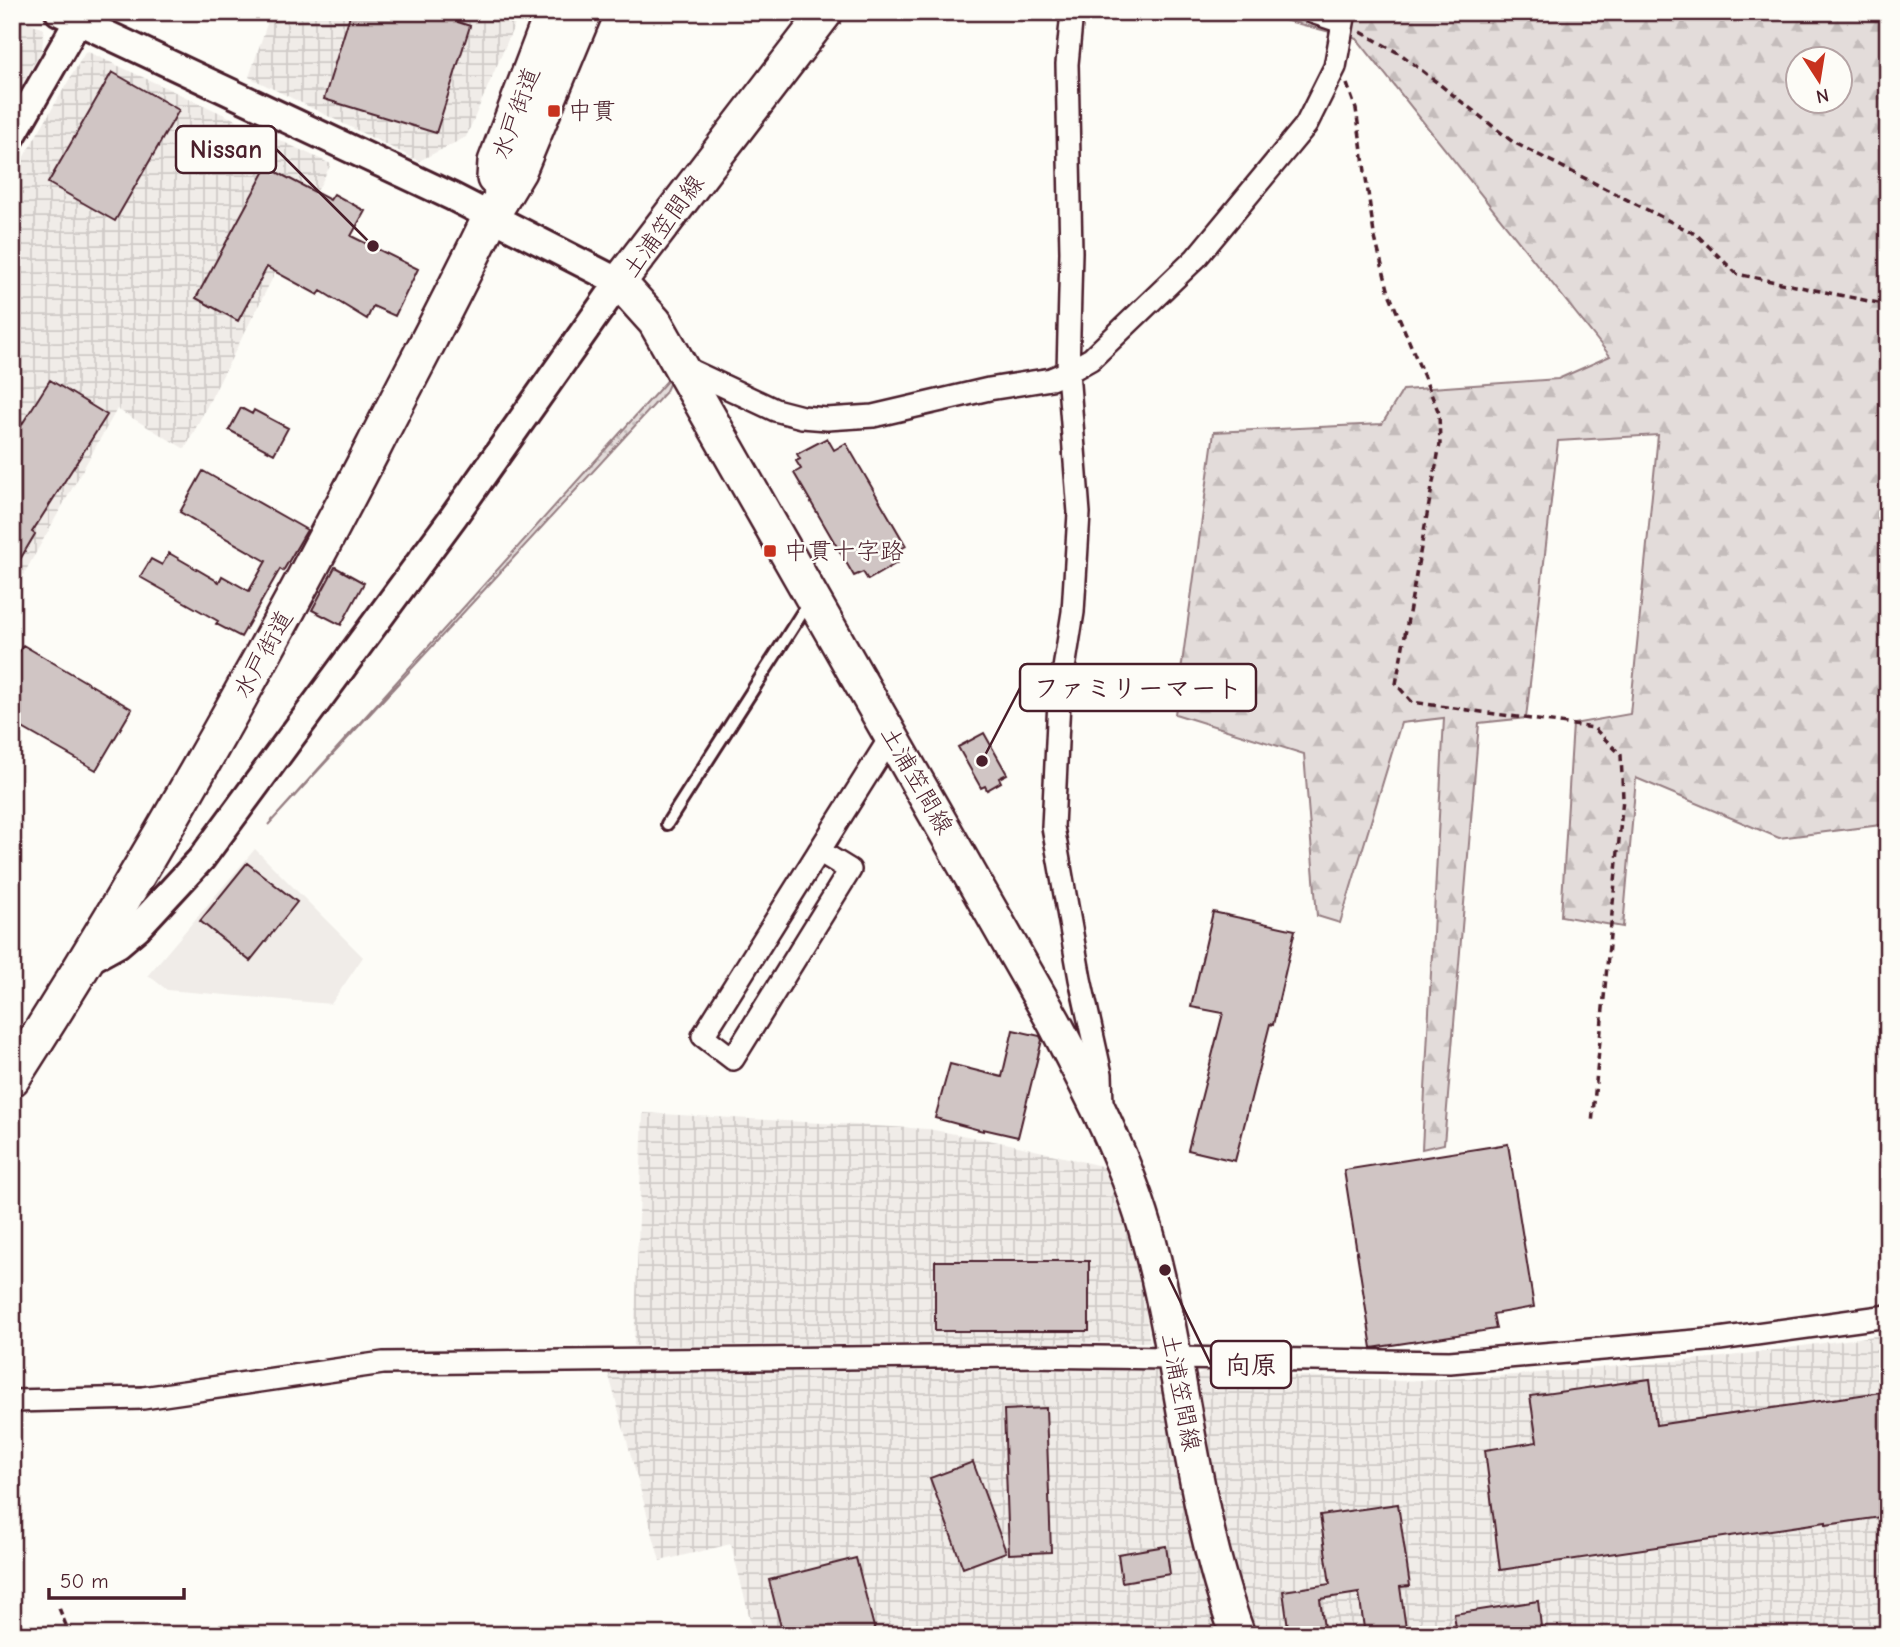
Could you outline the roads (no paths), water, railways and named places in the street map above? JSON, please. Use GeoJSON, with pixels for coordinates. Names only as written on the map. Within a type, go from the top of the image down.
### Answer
{"type":"FeatureCollection","features":[{"type":"Feature","properties":{"kind":"highway","name":"水戸街道"},"geometry":{"type":"LineString","coordinates":[[491,216],[496,162],[553,12]]}},
{"type":"Feature","properties":{"kind":"highway","name":"水戸街道"},"geometry":{"type":"LineString","coordinates":[[12,1078],[87,961],[166,828],[266,650],[491,216],[518,171],[584,12]]}},
{"type":"Feature","properties":{"kind":"main road","name":"土浦笠間線"},"geometry":{"type":"LineString","coordinates":[[826,12],[620,282],[655,322],[681,366],[1054,1022],[1102,1116],[1127,1174],[1149,1242],[1175,1358],[1204,1515],[1217,1572],[1238,1635]]}},
{"type":"Feature","properties":{"kind":"street"},"geometry":{"type":"LineString","coordinates":[[1072,12],[1067,64],[1071,252],[1068,372],[1076,463],[1078,540],[1073,612],[1059,700],[1053,827],[1080,979],[1101,1074],[1102,1116]]}},
{"type":"Feature","properties":{"kind":"street"},"geometry":{"type":"LineString","coordinates":[[681,366],[775,410],[802,417],[827,419],[873,416],[989,389],[1051,379],[1068,372],[1091,359],[1196,258],[1306,125],[1335,67],[1344,17],[1312,12]]}},
{"type":"Feature","properties":{"kind":"street"},"geometry":{"type":"LineString","coordinates":[[12,136],[69,17],[491,216],[620,282],[454,516],[202,858],[138,927],[118,944],[87,961]]}},
{"type":"Feature","properties":{"kind":"street"},"geometry":{"type":"LineString","coordinates":[[819,850],[850,870],[733,1059],[703,1036],[819,850],[891,735]]}},
{"type":"Feature","properties":{"kind":"street"},"geometry":{"type":"LineString","coordinates":[[12,1401],[143,1398],[383,1363],[1023,1356],[1450,1362],[1719,1339],[1888,1317]]}},
{"type":"Feature","properties":{"kind":"lane"},"geometry":{"type":"LineString","coordinates":[[667,824],[812,597]]}},
{"type":"Feature","properties":{"kind":"place","name":"中貫"},"geometry":{"type":"Point","coordinates":[554,111]}},
{"type":"Feature","properties":{"kind":"place","name":"Nissan"},"geometry":{"type":"Point","coordinates":[373,246]}},
{"type":"Feature","properties":{"kind":"place","name":"中貫十字路"},"geometry":{"type":"Point","coordinates":[770,551]}},
{"type":"Feature","properties":{"kind":"place","name":"ファミリーマート"},"geometry":{"type":"Point","coordinates":[982,761]}},
{"type":"Feature","properties":{"kind":"place","name":"向原"},"geometry":{"type":"Point","coordinates":[1165,1270]}}]}
